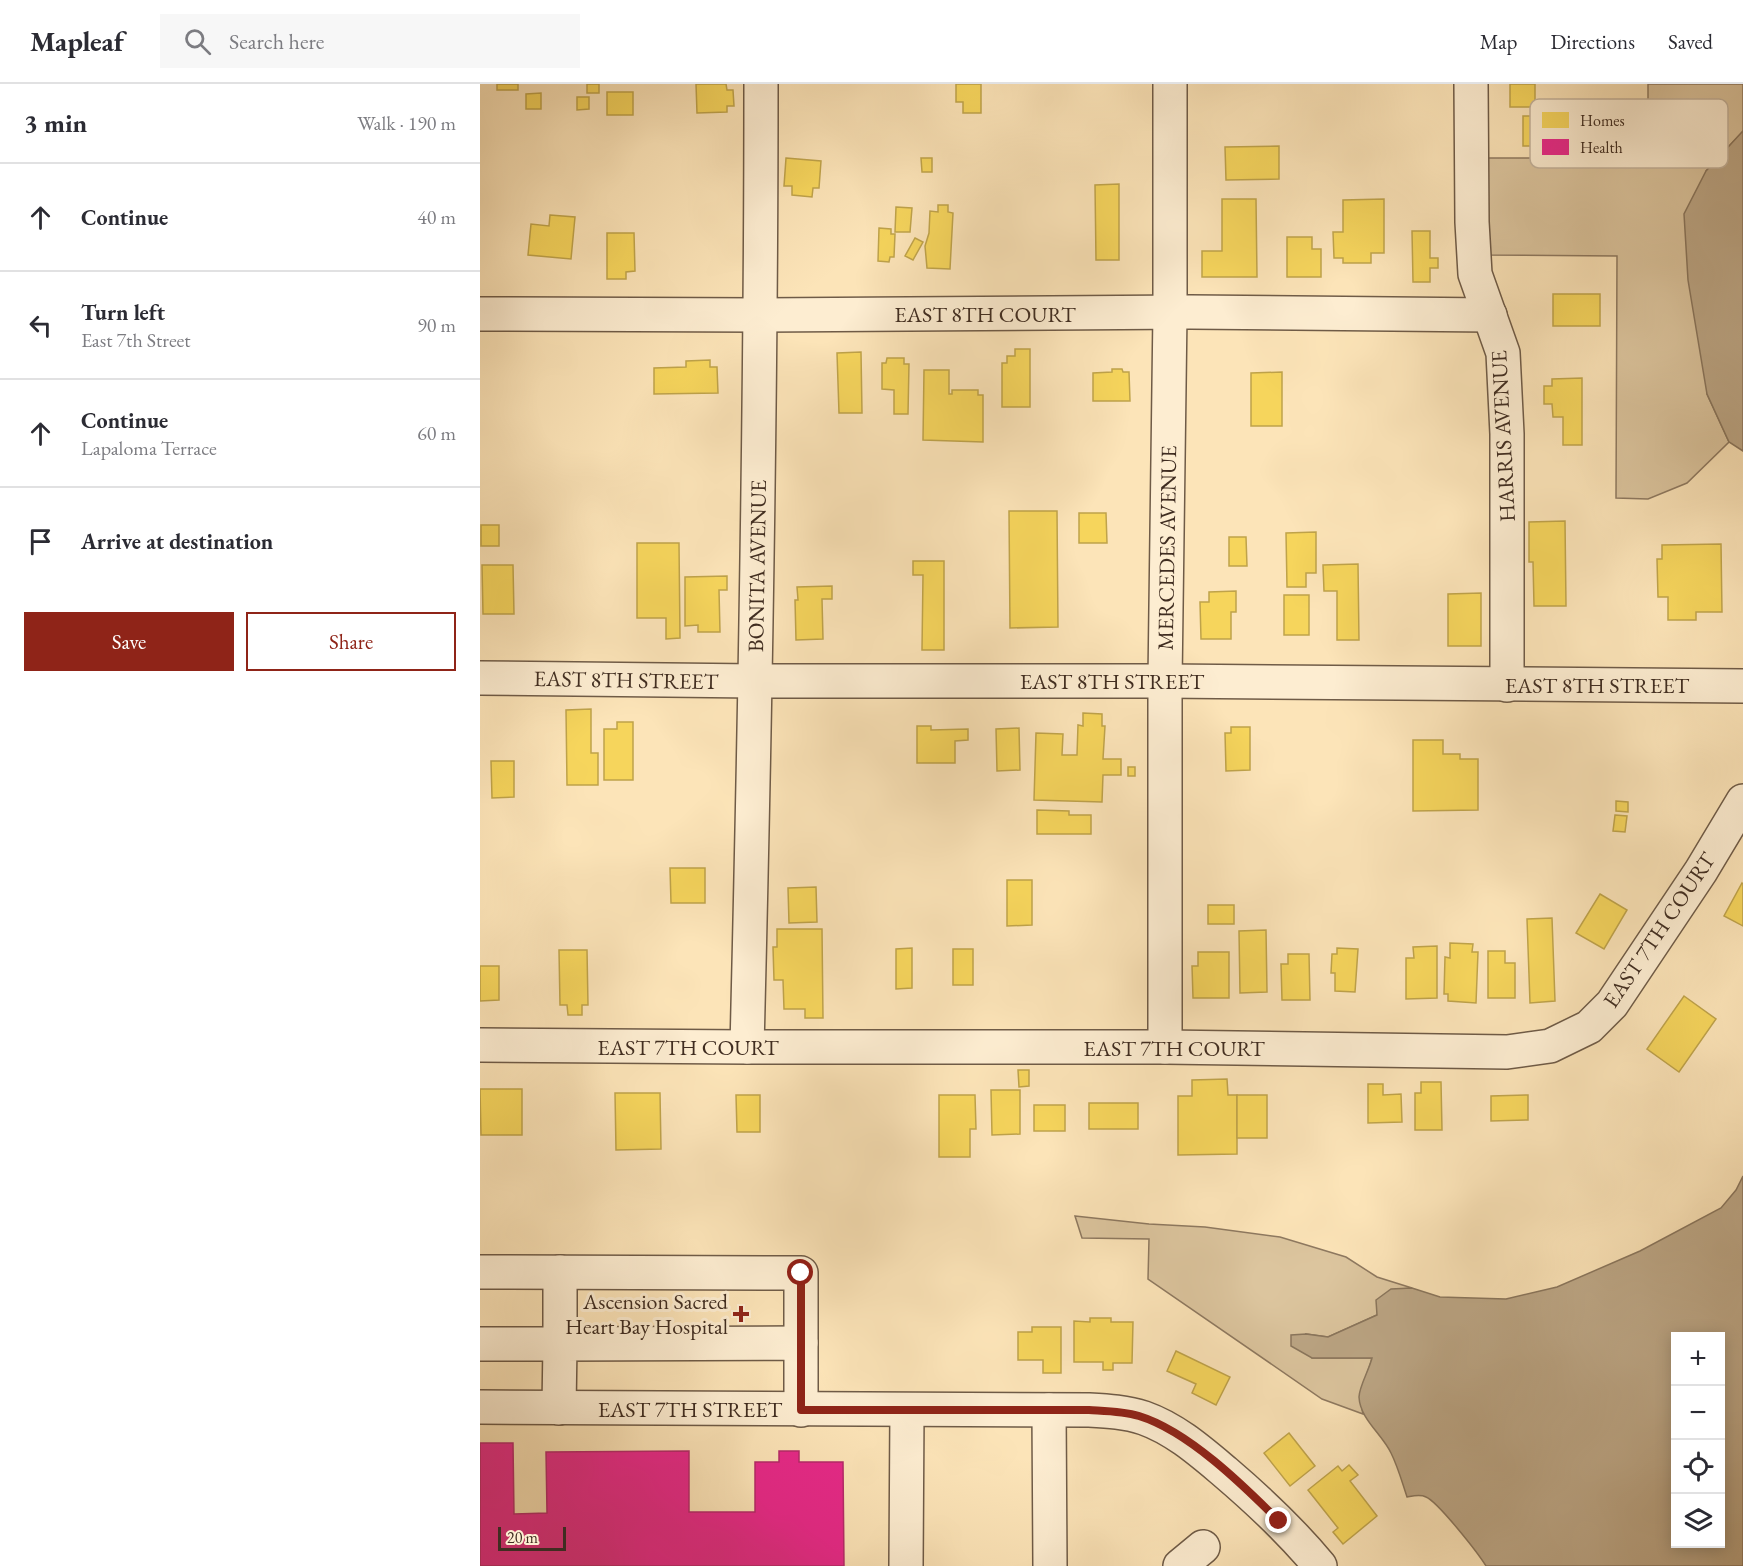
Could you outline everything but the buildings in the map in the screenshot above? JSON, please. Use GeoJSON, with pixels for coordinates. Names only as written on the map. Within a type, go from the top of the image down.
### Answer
{"type":"FeatureCollection","features":[{"type":"Feature","properties":{"kind":"street","name":"BONITA AVENUE"},"geometry":{"type":"LineString","coordinates":[[747,1047],[756,681],[760,84]]}},
{"type":"Feature","properties":{"kind":"street","name":"MERCEDES AVENUE"},"geometry":{"type":"LineString","coordinates":[[1166,1047],[1165,681],[1170,312],[1170,84]]}},
{"type":"Feature","properties":{"kind":"street","name":"HARRIS AVENUE"},"geometry":{"type":"LineString","coordinates":[[1471,84],[1475,274],[1503,353],[1507,434],[1507,685]]}},
{"type":"Feature","properties":{"kind":"street","name":"EAST 8TH COURT"},"geometry":{"type":"LineString","coordinates":[[480,314],[760,315],[1170,312],[1490,315]]}},
{"type":"Feature","properties":{"kind":"street","name":"EAST 8TH STREET"},"geometry":{"type":"LineString","coordinates":[[480,678],[1743,686]]}},
{"type":"Feature","properties":{"kind":"street","name":"EAST 7TH COURT"},"geometry":{"type":"LineString","coordinates":[[480,1045],[1166,1047],[1508,1052],[1550,1046],[1589,1027],[1612,1004],[1701,871],[1743,801]]}},
{"type":"Feature","properties":{"kind":"street"},"geometry":{"type":"LineString","coordinates":[[480,1272],[801,1273],[801,1410]]}},
{"type":"Feature","properties":{"kind":"street"},"geometry":{"type":"LineString","coordinates":[[559,1408],[560,1272]]}},
{"type":"Feature","properties":{"kind":"street"},"geometry":{"type":"LineString","coordinates":[[480,1344],[801,1343]]}},
{"type":"Feature","properties":{"kind":"street","name":"EAST 7TH STREET"},"geometry":{"type":"LineString","coordinates":[[480,1407],[1115,1412],[1154,1422],[1193,1445],[1263,1505],[1320,1566]]}},
{"type":"Feature","properties":{"kind":"street"},"geometry":{"type":"LineString","coordinates":[[906,1566],[907,1410]]}},
{"type":"Feature","properties":{"kind":"street"},"geometry":{"type":"LineString","coordinates":[[1049,1410],[1050,1566]]}},
{"type":"Feature","properties":{"kind":"shaded area"},"geometry":{"type":"Polygon","coordinates":[[[1648,84],[1743,84],[1743,131],[1728,147],[1728,99],[1648,99],[1648,84]]]}},
{"type":"Feature","properties":{"kind":"shaded area"},"geometry":{"type":"Polygon","coordinates":[[[1743,131],[1743,451],[1729,442],[1707,394],[1688,280],[1684,214],[1709,168],[1728,168],[1728,147],[1743,131]]]}},
{"type":"Feature","properties":{"kind":"shaded area"},"geometry":{"type":"Polygon","coordinates":[[[1483,158],[1530,158],[1530,168],[1709,168],[1706,171],[1707,394],[1729,442],[1687,483],[1648,499],[1616,498],[1617,256],[1485,255],[1483,158]]]}},
{"type":"Feature","properties":{"kind":"shaded area"},"geometry":{"type":"Polygon","coordinates":[[[1743,1176],[1743,1566],[1486,1566],[1458,1528],[1432,1501],[1421,1496],[1407,1497],[1391,1453],[1360,1405],[1359,1393],[1372,1358],[1312,1358],[1291,1346],[1291,1335],[1306,1334],[1328,1337],[1377,1315],[1376,1300],[1391,1289],[1412,1288],[1440,1297],[1506,1299],[1557,1287],[1640,1251],[1721,1208],[1736,1190],[1743,1176]]]}},
{"type":"Feature","properties":{"kind":"shaded area"},"geometry":{"type":"Polygon","coordinates":[[[1075,1216],[1205,1227],[1280,1237],[1346,1257],[1377,1277],[1412,1288],[1391,1290],[1377,1315],[1328,1337],[1306,1334],[1312,1358],[1372,1358],[1361,1391],[1363,1414],[1322,1399],[1148,1279],[1149,1239],[1082,1238],[1075,1216]]]}},
{"type":"Feature","properties":{"kind":"place","name":"Ascension Sacred Heart Bay Hospital"},"geometry":{"type":"Point","coordinates":[741,1314]}},
{"type":"Feature","properties":{"kind":"route"},"geometry":{"type":"LineString","coordinates":[[801,1273],[801,1410],[1089,1410],[1132,1414],[1164,1427],[1193,1445],[1279,1521]]}}]}
